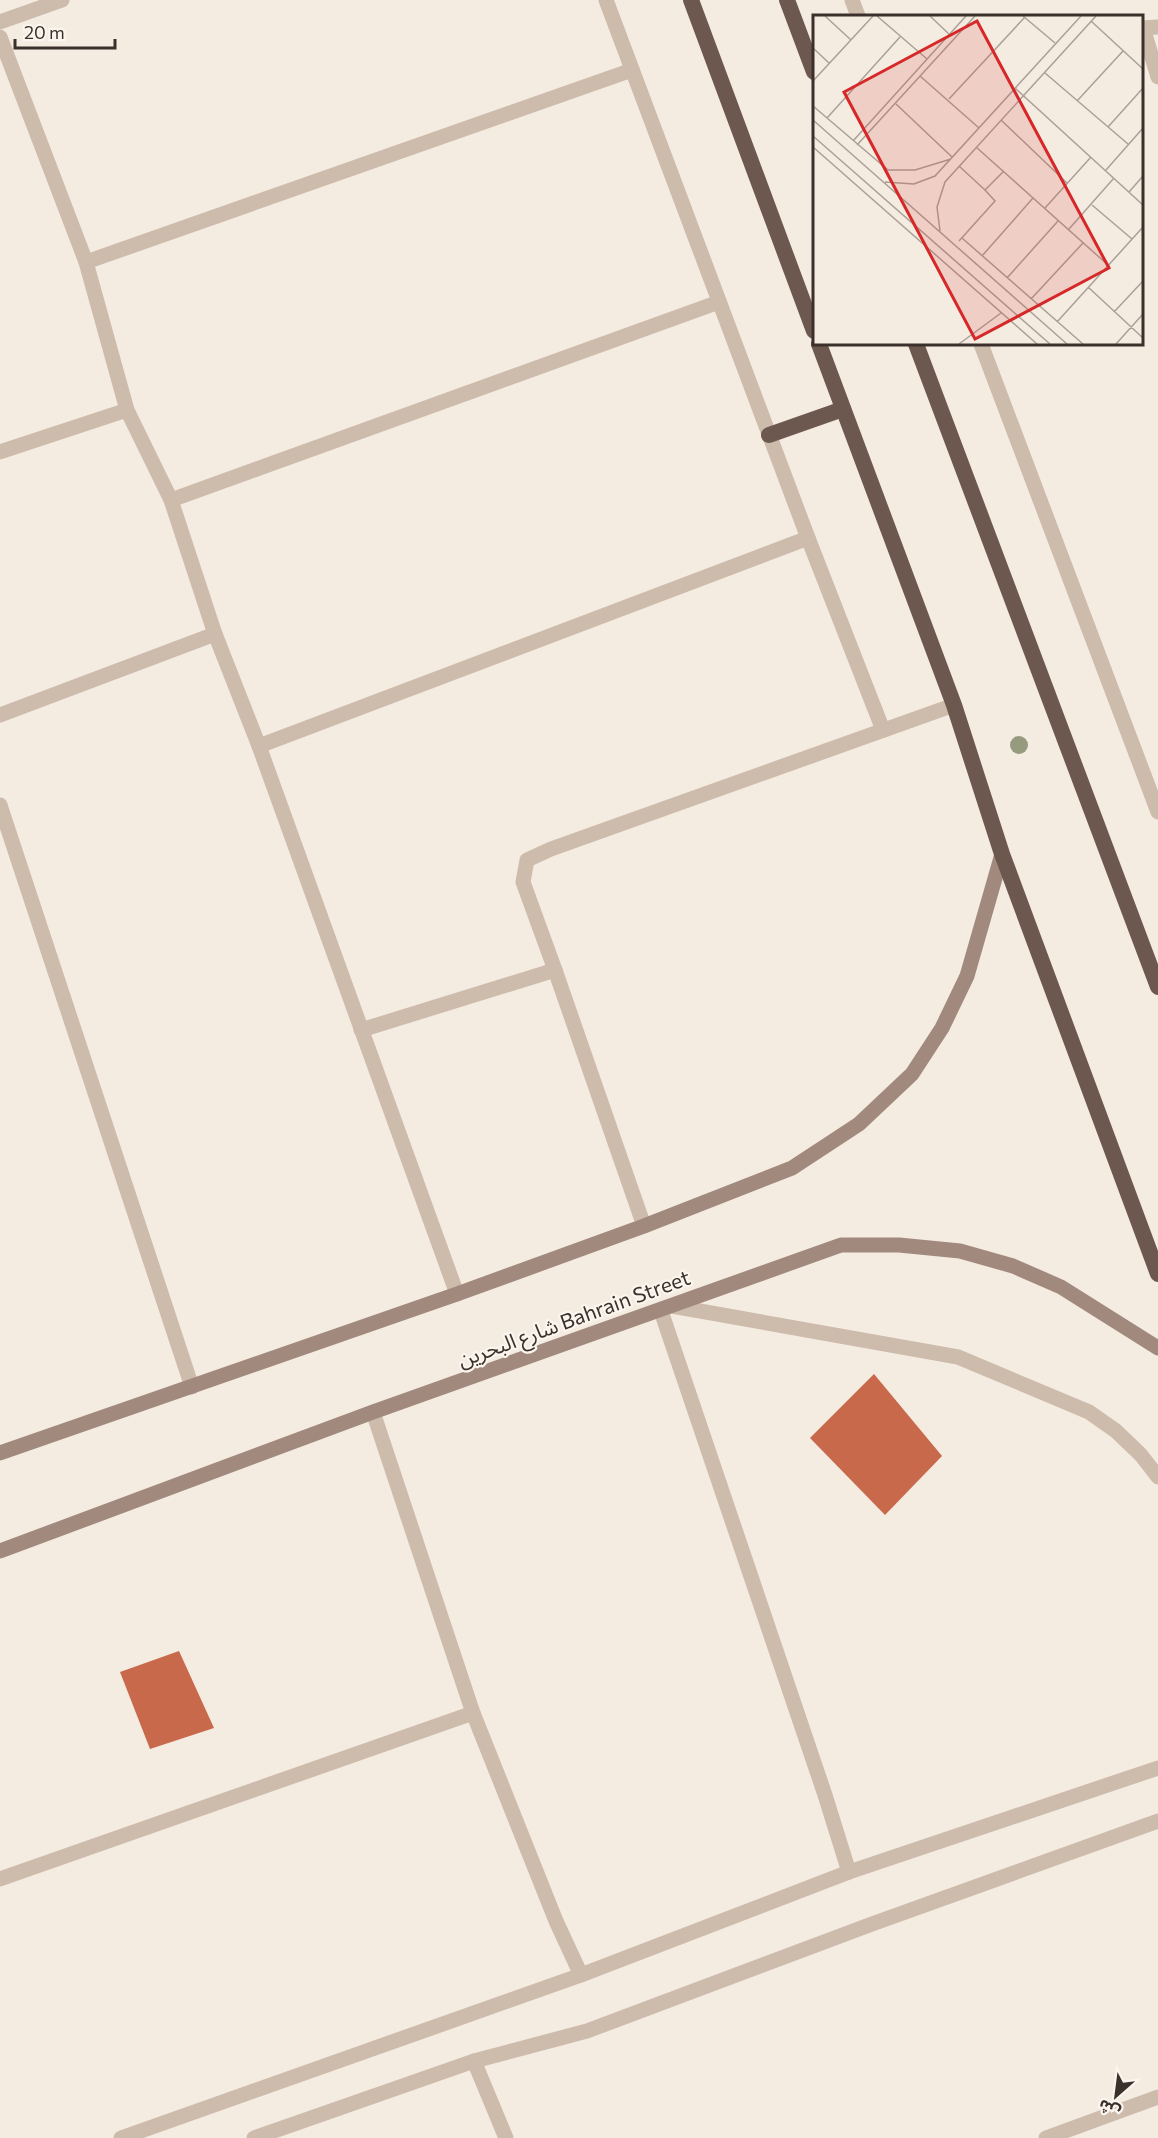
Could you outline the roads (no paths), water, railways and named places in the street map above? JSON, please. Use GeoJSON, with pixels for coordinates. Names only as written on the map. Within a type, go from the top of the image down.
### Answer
{"type":"FeatureCollection","features":[{"type":"Feature","properties":{"kind":"highway"},"geometry":{"type":"LineString","coordinates":[[691,0],[813,328]]}},
{"type":"Feature","properties":{"kind":"highway"},"geometry":{"type":"LineString","coordinates":[[787,0],[810,49],[813,66]]}},
{"type":"Feature","properties":{"kind":"highway"},"geometry":{"type":"LineString","coordinates":[[819,345],[954,705],[1002,854],[1158,1274]]}},
{"type":"Feature","properties":{"kind":"highway"},"geometry":{"type":"LineString","coordinates":[[916,345],[1158,987]]}},
{"type":"Feature","properties":{"kind":"highway"},"geometry":{"type":"LineString","coordinates":[[769,435],[843,409]]}},
{"type":"Feature","properties":{"kind":"main road"},"geometry":{"type":"LineString","coordinates":[[0,1452],[457,1294],[644,1226],[792,1168],[859,1124],[912,1074],[942,1029],[967,976],[1002,854]]}},
{"type":"Feature","properties":{"kind":"main road","name":"شارع البحرين Bahrain Street"},"geometry":{"type":"LineString","coordinates":[[0,1551],[373,1412],[841,1245],[899,1245],[960,1251],[1012,1266],[1061,1287],[1158,1348]]}},
{"type":"Feature","properties":{"kind":"street"},"geometry":{"type":"LineString","coordinates":[[0,22],[62,0]]}},
{"type":"Feature","properties":{"kind":"street"},"geometry":{"type":"LineString","coordinates":[[606,0],[808,538],[883,730]]}},
{"type":"Feature","properties":{"kind":"street"},"geometry":{"type":"LineString","coordinates":[[852,0],[858,15]]}},
{"type":"Feature","properties":{"kind":"street"},"geometry":{"type":"LineString","coordinates":[[1147,28],[1158,77]]}},
{"type":"Feature","properties":{"kind":"street"},"geometry":{"type":"LineString","coordinates":[[0,37],[86,262],[127,410],[171,500],[215,634],[259,746],[457,1294]]}},
{"type":"Feature","properties":{"kind":"street"},"geometry":{"type":"LineString","coordinates":[[86,262],[632,70]]}},
{"type":"Feature","properties":{"kind":"street"},"geometry":{"type":"LineString","coordinates":[[171,500],[719,302]]}},
{"type":"Feature","properties":{"kind":"street"},"geometry":{"type":"LineString","coordinates":[[981,345],[1158,812]]}},
{"type":"Feature","properties":{"kind":"street"},"geometry":{"type":"LineString","coordinates":[[0,452],[127,410]]}},
{"type":"Feature","properties":{"kind":"street"},"geometry":{"type":"LineString","coordinates":[[259,746],[808,538]]}},
{"type":"Feature","properties":{"kind":"street"},"geometry":{"type":"LineString","coordinates":[[0,715],[215,634]]}},
{"type":"Feature","properties":{"kind":"street"},"geometry":{"type":"LineString","coordinates":[[644,1226],[523,882],[527,860],[551,849],[954,705]]}},
{"type":"Feature","properties":{"kind":"street"},"geometry":{"type":"LineString","coordinates":[[0,806],[192,1387]]}},
{"type":"Feature","properties":{"kind":"street"},"geometry":{"type":"LineString","coordinates":[[361,1030],[555,970]]}},
{"type":"Feature","properties":{"kind":"street"},"geometry":{"type":"LineString","coordinates":[[849,1872],[667,1308],[958,1357],[1089,1412],[1116,1431],[1141,1455],[1158,1477]]}},
{"type":"Feature","properties":{"kind":"street"},"geometry":{"type":"LineString","coordinates":[[373,1412],[473,1713],[556,1921],[581,1975]]}},
{"type":"Feature","properties":{"kind":"street"},"geometry":{"type":"LineString","coordinates":[[0,1879],[473,1713]]}},
{"type":"Feature","properties":{"kind":"street"},"geometry":{"type":"LineString","coordinates":[[121,2138],[581,1975],[849,1872],[1158,1768]]}},
{"type":"Feature","properties":{"kind":"street"},"geometry":{"type":"LineString","coordinates":[[254,2138],[474,2061],[587,2031],[872,1924],[1158,1821]]}},
{"type":"Feature","properties":{"kind":"street"},"geometry":{"type":"LineString","coordinates":[[474,2061],[506,2138]]}},
{"type":"Feature","properties":{"kind":"street"},"geometry":{"type":"LineString","coordinates":[[1046,2138],[1158,2097]]}}]}
